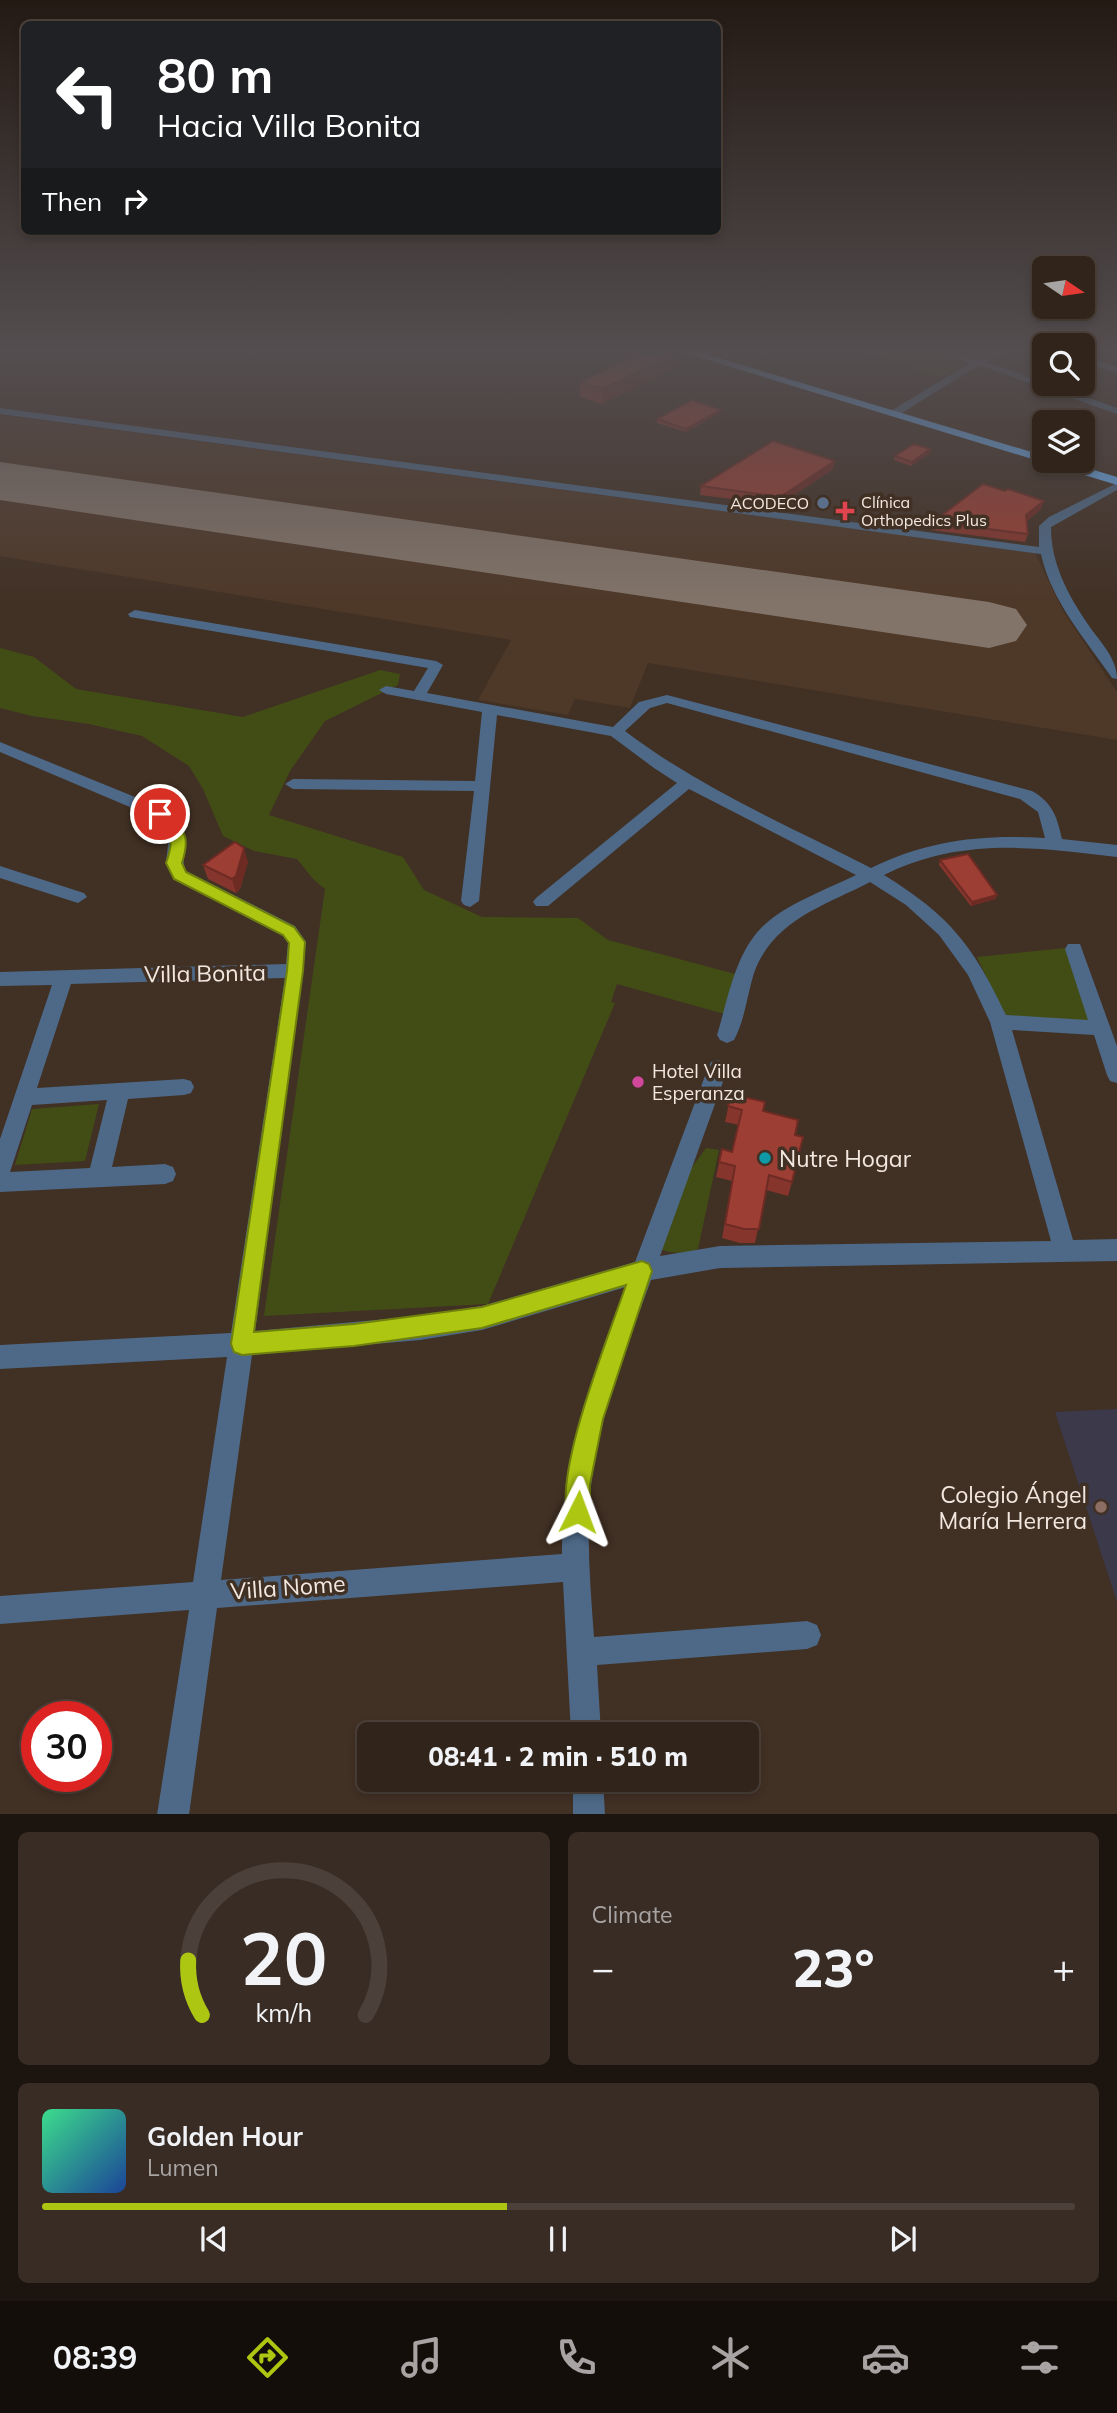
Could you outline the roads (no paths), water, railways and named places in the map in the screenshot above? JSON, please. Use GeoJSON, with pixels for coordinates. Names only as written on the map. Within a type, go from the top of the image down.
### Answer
{"type":"FeatureCollection","features":[{"type":"Feature","properties":{"kind":"highway"},"geometry":{"type":"LineString","coordinates":[[974,437],[1032,456]]}},
{"type":"Feature","properties":{"kind":"highway"},"geometry":{"type":"LineString","coordinates":[[986,437],[1032,449]]}},
{"type":"Feature","properties":{"kind":"highway"},"geometry":{"type":"LineString","coordinates":[[1095,470],[1117,480]]}},
{"type":"Feature","properties":{"kind":"highway"},"geometry":{"type":"LineString","coordinates":[[1089,473],[1117,480]]}},
{"type":"Feature","properties":{"kind":"street"},"geometry":{"type":"LineString","coordinates":[[191,437],[1043,551]]}},
{"type":"Feature","properties":{"kind":"street"},"geometry":{"type":"LineString","coordinates":[[1117,480],[1045,526],[1043,551],[1066,600],[1117,675]]}},
{"type":"Feature","properties":{"kind":"street"},"geometry":{"type":"LineString","coordinates":[[135,614],[436,665],[418,696]]}},
{"type":"Feature","properties":{"kind":"street"},"geometry":{"type":"LineString","coordinates":[[386,690],[616,732],[659,765],[688,782],[871,875],[912,901],[945,930],[976,971],[1000,1021],[1065,1250]]}},
{"type":"Feature","properties":{"kind":"street"},"geometry":{"type":"LineString","coordinates":[[616,732],[653,698],[667,699],[1026,795],[1041,802],[1048,812],[1055,844]]}},
{"type":"Feature","properties":{"kind":"street"},"geometry":{"type":"LineString","coordinates":[[470,901],[490,708]]}},
{"type":"Feature","properties":{"kind":"street"},"geometry":{"type":"LineString","coordinates":[[0,747],[148,806],[160,814],[179,835],[180,845],[174,863],[180,876],[289,931],[297,942],[295,971]]}},
{"type":"Feature","properties":{"kind":"street"},"geometry":{"type":"LineString","coordinates":[[542,902],[688,782]]}},
{"type":"Feature","properties":{"kind":"street"},"geometry":{"type":"LineString","coordinates":[[293,784],[481,786]]}},
{"type":"Feature","properties":{"kind":"street"},"geometry":{"type":"LineString","coordinates":[[727,1035],[748,967],[762,938],[786,918],[871,875],[920,853],[955,845],[994,842],[1055,844],[1117,851]]}},
{"type":"Feature","properties":{"kind":"street"},"geometry":{"type":"LineString","coordinates":[[0,872],[78,897]]}},
{"type":"Feature","properties":{"kind":"street"},"geometry":{"type":"LineString","coordinates":[[1074,949],[1117,1075]]}},
{"type":"Feature","properties":{"kind":"street","name":"Villa Bonita"},"geometry":{"type":"LineString","coordinates":[[0,979],[295,971],[173,1814]]}},
{"type":"Feature","properties":{"kind":"street"},"geometry":{"type":"LineString","coordinates":[[0,1171],[64,976]]}},
{"type":"Feature","properties":{"kind":"street"},"geometry":{"type":"LineString","coordinates":[[1000,1021],[1101,1028]]}},
{"type":"Feature","properties":{"kind":"street"},"geometry":{"type":"LineString","coordinates":[[586,1722],[576,1567],[579,1484],[591,1419],[642,1271],[700,1125],[718,1068]]}},
{"type":"Feature","properties":{"kind":"street"},"geometry":{"type":"LineString","coordinates":[[24,1097],[184,1087]]}},
{"type":"Feature","properties":{"kind":"street"},"geometry":{"type":"LineString","coordinates":[[99,1177],[119,1093]]}},
{"type":"Feature","properties":{"kind":"street"},"geometry":{"type":"LineString","coordinates":[[0,1182],[165,1174]]}},
{"type":"Feature","properties":{"kind":"street"},"geometry":{"type":"LineString","coordinates":[[0,1357],[242,1344],[368,1334],[482,1318],[642,1271],[685,1261],[720,1257],[1117,1250]]}},
{"type":"Feature","properties":{"kind":"street","name":"Villa Nome"},"geometry":{"type":"LineString","coordinates":[[0,1609],[576,1567]]}},
{"type":"Feature","properties":{"kind":"street"},"geometry":{"type":"LineString","coordinates":[[583,1652],[807,1635]]}},
{"type":"Feature","properties":{"kind":"street"},"geometry":{"type":"LineString","coordinates":[[588,1792],[589,1814]]}},
{"type":"Feature","properties":{"kind":"place","name":"ACODECO"},"geometry":{"type":"Point","coordinates":[823,503]}},
{"type":"Feature","properties":{"kind":"place","name":"Clínica Orthopedics Plus"},"geometry":{"type":"Point","coordinates":[845,511]}},
{"type":"Feature","properties":{"kind":"place","name":"Hotel Villa Esperanza"},"geometry":{"type":"Point","coordinates":[638,1082]}},
{"type":"Feature","properties":{"kind":"place","name":"Nutre Hogar"},"geometry":{"type":"Point","coordinates":[765,1158]}},
{"type":"Feature","properties":{"kind":"place","name":"Colegio Ángel María Herrera"},"geometry":{"type":"Point","coordinates":[1101,1507]}}]}
